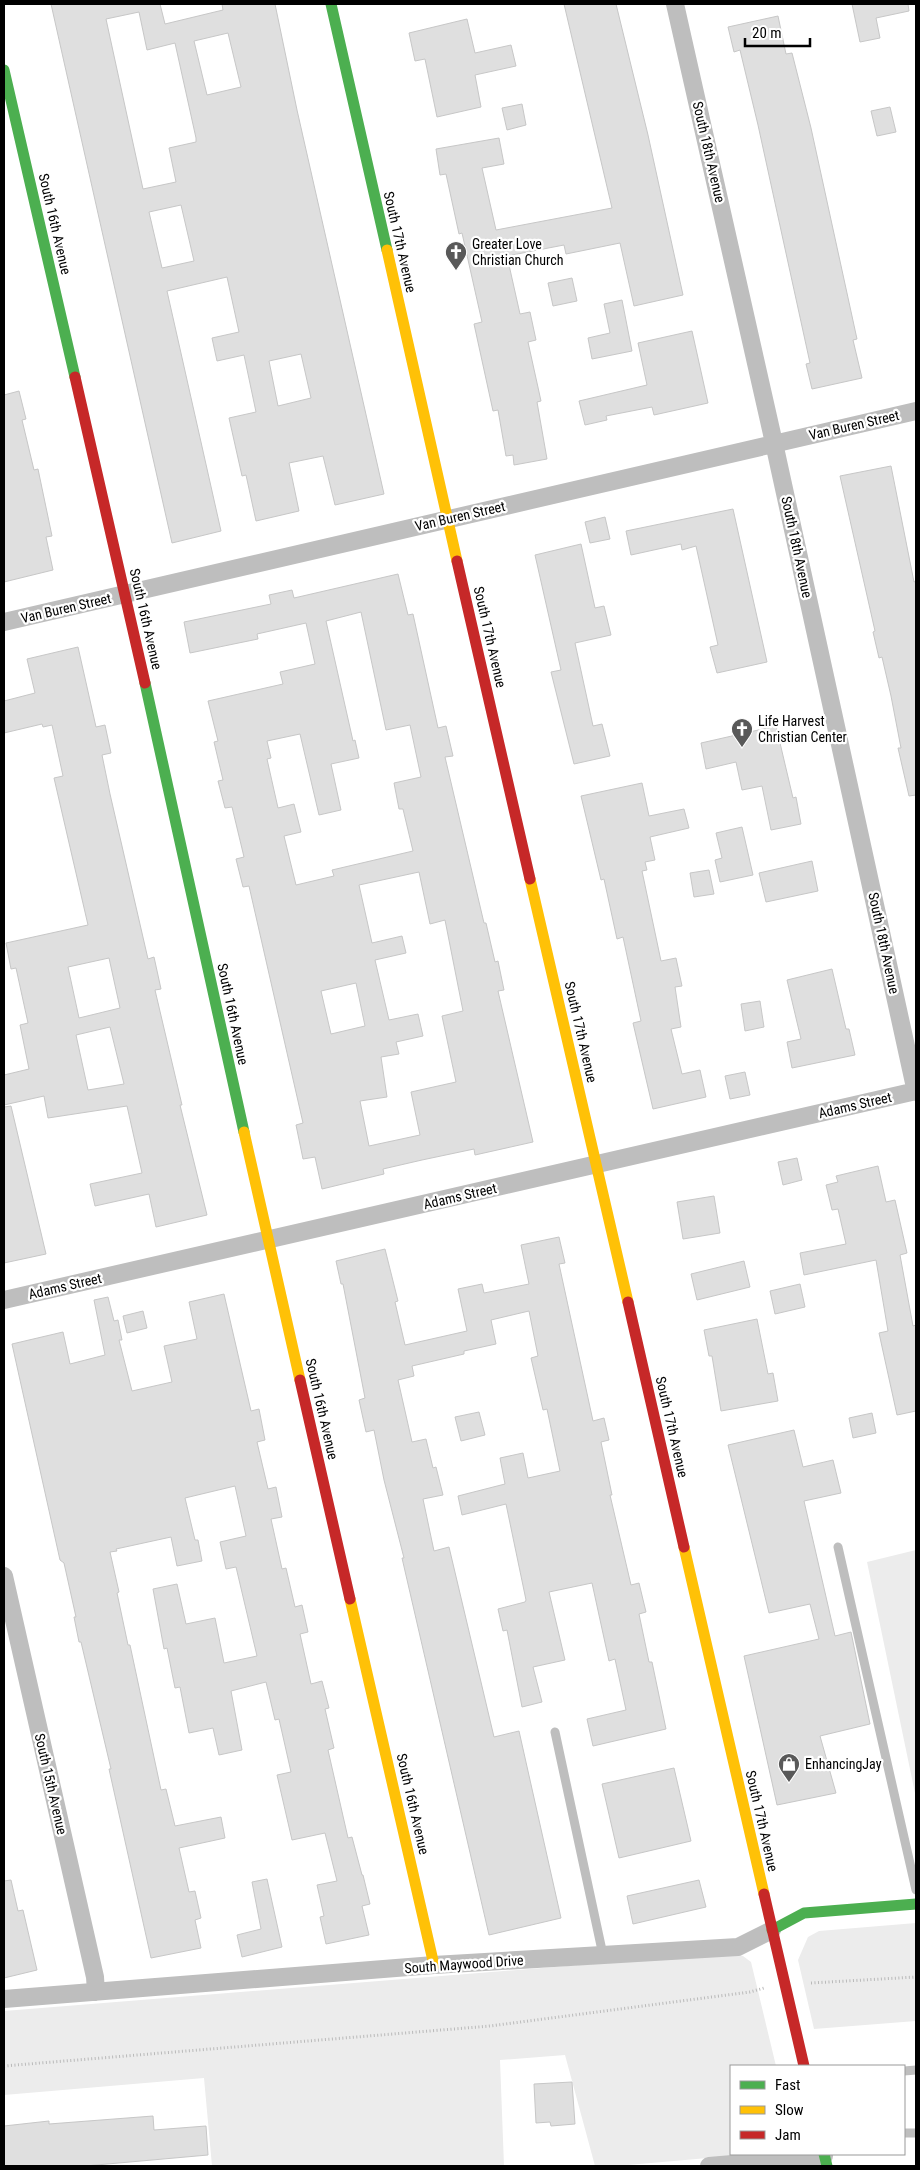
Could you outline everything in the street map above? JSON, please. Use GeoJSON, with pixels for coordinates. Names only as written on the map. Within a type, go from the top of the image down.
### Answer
{"type":"FeatureCollection","features":[{"type":"Feature","properties":{"kind":"street","name":"South 17th Avenue"},"geometry":{"type":"LineString","coordinates":[[331,4],[447,519],[804,2065]]}},
{"type":"Feature","properties":{"kind":"street","name":"South 18th Avenue"},"geometry":{"type":"LineString","coordinates":[[675,4],[774,443],[916,1091]]}},
{"type":"Feature","properties":{"kind":"street","name":"South 16th Avenue"},"geometry":{"type":"LineString","coordinates":[[4,70],[125,595],[268,1239],[434,1965]]}},
{"type":"Feature","properties":{"kind":"street","name":"Van Buren Street"},"geometry":{"type":"LineString","coordinates":[[4,622],[916,411]]}},
{"type":"Feature","properties":{"kind":"street","name":"Adams Street"},"geometry":{"type":"LineString","coordinates":[[4,1300],[916,1091]]}},
{"type":"Feature","properties":{"kind":"street","name":"South 15th Avenue"},"geometry":{"type":"LineString","coordinates":[[4,1576],[95,1977],[96,1992]]}},
{"type":"Feature","properties":{"kind":"street","name":"South Maywood Drive"},"geometry":{"type":"LineString","coordinates":[[4,1999],[434,1965],[738,1946],[804,1913],[916,1904]]}},
{"type":"Feature","properties":{"kind":"street"},"geometry":{"type":"LineString","coordinates":[[709,2166],[826,2157]]}},
{"type":"Feature","properties":{"kind":"lane"},"geometry":{"type":"LineString","coordinates":[[838,1547],[916,1890]]}},
{"type":"Feature","properties":{"kind":"lane"},"geometry":{"type":"LineString","coordinates":[[555,1732],[603,1955]]}},
{"type":"Feature","properties":{"kind":"path"},"geometry":{"type":"LineString","coordinates":[[811,1983],[916,1977]]}},
{"type":"Feature","properties":{"kind":"path"},"geometry":{"type":"LineString","coordinates":[[4,2066],[490,2026],[750,1992],[762,1988]]}},
{"type":"Feature","properties":{"kind":"shaded area"},"geometry":{"type":"Polygon","coordinates":[[[916,1550],[916,1798],[867,1562],[916,1550]]]}},
{"type":"Feature","properties":{"kind":"shaded area"},"geometry":{"type":"Polygon","coordinates":[[[916,1923],[916,2021],[814,2029],[798,1960],[808,1937],[819,1931],[916,1923]]]}},
{"type":"Feature","properties":{"kind":"shaded area"},"geometry":{"type":"Polygon","coordinates":[[[730,1953],[743,1956],[751,1962],[776,2065],[730,2065],[730,2155],[742,2155],[617,2166],[595,2166],[565,2055],[500,2060],[504,2166],[212,2166],[204,2078],[4,2095],[4,2011],[730,1953]]]}},
{"type":"Feature","properties":{"kind":"building"},"geometry":{"type":"Polygon","coordinates":[[[51,4],[160,4],[165,24],[223,10],[222,4],[275,4],[297,110],[384,494],[335,505],[323,456],[289,463],[299,511],[256,521],[246,475],[242,476],[229,418],[256,412],[244,355],[217,361],[212,338],[239,332],[227,277],[167,291],[221,531],[172,543],[51,4]],[[139,12],[106,19],[143,189],[176,182],[169,148],[196,142],[196,138],[175,43],[147,50],[139,12]],[[228,33],[194,41],[207,95],[241,87],[228,33]],[[181,205],[149,212],[162,268],[194,261],[181,205]],[[301,354],[269,361],[278,406],[311,398],[301,354]]]}},
{"type":"Feature","properties":{"kind":"building"},"geometry":{"type":"Polygon","coordinates":[[[564,4],[616,4],[648,135],[683,295],[634,306],[620,243],[566,254],[564,245],[507,256],[520,314],[530,312],[536,340],[528,342],[541,401],[537,402],[547,459],[514,465],[513,455],[506,456],[498,410],[493,411],[474,324],[482,322],[462,233],[459,234],[446,174],[440,175],[436,149],[499,138],[504,164],[482,168],[496,230],[612,208],[564,4]]]}},
{"type":"Feature","properties":{"kind":"building"},"geometry":{"type":"Polygon","coordinates":[[[852,4],[908,4],[909,11],[876,18],[880,38],[860,42],[852,4]]]}},
{"type":"Feature","properties":{"kind":"building"},"geometry":{"type":"Polygon","coordinates":[[[778,16],[786,54],[792,53],[811,128],[857,339],[853,340],[862,378],[812,389],[806,364],[810,363],[758,125],[740,50],[734,52],[728,27],[778,16]]]}},
{"type":"Feature","properties":{"kind":"building"},"geometry":{"type":"Polygon","coordinates":[[[467,19],[475,53],[511,45],[516,66],[475,75],[481,107],[437,117],[425,59],[415,61],[409,33],[467,19]]]}},
{"type":"Feature","properties":{"kind":"building"},"geometry":{"type":"Polygon","coordinates":[[[522,104],[526,125],[507,130],[502,108],[522,104]]]}},
{"type":"Feature","properties":{"kind":"building"},"geometry":{"type":"Polygon","coordinates":[[[890,107],[896,132],[877,136],[871,111],[890,107]]]}},
{"type":"Feature","properties":{"kind":"building"},"geometry":{"type":"Polygon","coordinates":[[[572,278],[577,301],[553,306],[548,283],[572,278]]]}},
{"type":"Feature","properties":{"kind":"building"},"geometry":{"type":"Polygon","coordinates":[[[622,300],[632,351],[592,359],[588,338],[610,333],[604,304],[622,300]]]}},
{"type":"Feature","properties":{"kind":"building"},"geometry":{"type":"Polygon","coordinates":[[[692,331],[708,403],[654,415],[652,407],[606,416],[607,420],[585,425],[579,401],[647,385],[638,343],[692,331]]]}},
{"type":"Feature","properties":{"kind":"building"},"geometry":{"type":"Polygon","coordinates":[[[19,391],[26,419],[22,420],[34,470],[38,469],[52,536],[46,537],[53,570],[4,582],[4,395],[19,391]]]}},
{"type":"Feature","properties":{"kind":"building"},"geometry":{"type":"Polygon","coordinates":[[[891,466],[914,582],[916,581],[916,795],[909,796],[898,748],[901,748],[891,696],[882,657],[879,658],[873,632],[875,631],[840,476],[891,466]]]}},
{"type":"Feature","properties":{"kind":"building"},"geometry":{"type":"Polygon","coordinates":[[[733,509],[767,662],[717,673],[710,647],[718,645],[696,546],[682,550],[681,544],[631,555],[626,531],[733,509]]]}},
{"type":"Feature","properties":{"kind":"building"},"geometry":{"type":"Polygon","coordinates":[[[605,517],[610,539],[590,543],[585,522],[605,517]]]}},
{"type":"Feature","properties":{"kind":"building"},"geometry":{"type":"Polygon","coordinates":[[[581,544],[595,608],[604,606],[611,635],[575,643],[593,726],[602,724],[610,756],[574,764],[551,672],[561,670],[535,555],[581,544]]]}},
{"type":"Feature","properties":{"kind":"building"},"geometry":{"type":"Polygon","coordinates":[[[398,574],[408,615],[413,614],[438,728],[446,726],[453,756],[445,757],[484,923],[486,923],[495,962],[498,961],[504,990],[498,991],[533,1142],[475,1155],[474,1149],[422,1160],[383,1169],[384,1174],[322,1189],[315,1157],[303,1159],[296,1125],[303,1123],[249,886],[243,887],[236,859],[244,857],[232,807],[225,808],[218,781],[223,780],[214,742],[218,741],[208,701],[283,684],[280,672],[315,664],[306,623],[257,634],[258,639],[190,653],[184,622],[271,604],[269,595],[292,590],[294,598],[398,574]],[[361,612],[326,621],[353,741],[355,740],[359,758],[331,764],[341,810],[319,815],[300,734],[267,741],[271,758],[267,759],[278,808],[294,804],[301,832],[284,836],[296,885],[334,876],[332,870],[413,851],[403,809],[399,809],[394,783],[421,777],[410,725],[386,730],[361,612]],[[419,872],[359,885],[372,943],[402,936],[406,953],[375,960],[389,1020],[418,1014],[423,1036],[396,1042],[399,1054],[381,1057],[387,1097],[360,1101],[369,1146],[420,1135],[411,1092],[456,1082],[442,1016],[463,1011],[445,920],[430,924],[419,872]],[[356,983],[321,991],[331,1034],[365,1026],[356,983]]]}},
{"type":"Feature","properties":{"kind":"building"},"geometry":{"type":"Polygon","coordinates":[[[78,647],[96,727],[105,725],[111,753],[102,755],[110,794],[148,959],[154,957],[161,989],[155,990],[182,1105],[180,1105],[207,1215],[156,1227],[149,1194],[95,1206],[90,1184],[142,1173],[127,1106],[48,1118],[44,1096],[4,1105],[4,1075],[29,1069],[20,1025],[28,1023],[16,968],[11,969],[6,943],[88,925],[54,778],[63,776],[52,725],[43,727],[42,724],[4,733],[4,701],[35,693],[27,659],[78,647]],[[109,958],[68,967],[79,1018],[120,1008],[109,958]],[[110,1027],[76,1035],[88,1090],[124,1084],[110,1027]]]}},
{"type":"Feature","properties":{"kind":"building","name":"Life Harvest Christian Center"},"geometry":{"type":"Polygon","coordinates":[[[776,726],[793,798],[796,797],[801,824],[771,830],[762,786],[742,790],[736,762],[706,769],[701,743],[776,726]]]}},
{"type":"Feature","properties":{"kind":"building"},"geometry":{"type":"Polygon","coordinates":[[[642,783],[649,816],[684,809],[689,828],[650,837],[655,860],[645,862],[647,870],[642,871],[661,961],[676,958],[682,986],[675,987],[681,1027],[671,1029],[682,1074],[700,1070],[706,1097],[653,1109],[633,1023],[641,1021],[623,937],[617,939],[604,879],[601,880],[581,796],[642,783]]]}},
{"type":"Feature","properties":{"kind":"building"},"geometry":{"type":"Polygon","coordinates":[[[742,827],[753,875],[720,882],[715,860],[722,858],[716,833],[742,827]]]}},
{"type":"Feature","properties":{"kind":"building"},"geometry":{"type":"Polygon","coordinates":[[[812,861],[818,891],[766,902],[759,873],[812,861]]]}},
{"type":"Feature","properties":{"kind":"building"},"geometry":{"type":"Polygon","coordinates":[[[709,870],[714,894],[694,897],[690,873],[709,870]]]}},
{"type":"Feature","properties":{"kind":"building"},"geometry":{"type":"Polygon","coordinates":[[[832,969],[846,1029],[849,1029],[855,1055],[792,1068],[787,1042],[801,1039],[787,980],[832,969]]]}},
{"type":"Feature","properties":{"kind":"building"},"geometry":{"type":"Polygon","coordinates":[[[760,1001],[764,1027],[745,1031],[741,1004],[760,1001]]]}},
{"type":"Feature","properties":{"kind":"building"},"geometry":{"type":"Polygon","coordinates":[[[745,1072],[750,1095],[730,1099],[725,1076],[745,1072]]]}},
{"type":"Feature","properties":{"kind":"building"},"geometry":{"type":"Polygon","coordinates":[[[11,1106],[46,1254],[4,1263],[4,1107],[11,1106]]]}},
{"type":"Feature","properties":{"kind":"building"},"geometry":{"type":"Polygon","coordinates":[[[797,1158],[802,1180],[783,1185],[778,1162],[797,1158]]]}},
{"type":"Feature","properties":{"kind":"building"},"geometry":{"type":"Polygon","coordinates":[[[878,1166],[886,1202],[895,1200],[907,1253],[900,1255],[913,1326],[916,1325],[916,1411],[897,1415],[879,1333],[888,1331],[876,1260],[804,1275],[800,1253],[846,1244],[838,1209],[832,1210],[826,1185],[838,1182],[836,1176],[878,1166]]]}},
{"type":"Feature","properties":{"kind":"building"},"geometry":{"type":"Polygon","coordinates":[[[714,1196],[720,1233],[683,1239],[677,1202],[714,1196]]]}},
{"type":"Feature","properties":{"kind":"building"},"geometry":{"type":"Polygon","coordinates":[[[559,1237],[565,1263],[559,1264],[593,1421],[604,1418],[609,1440],[601,1442],[612,1495],[610,1495],[631,1585],[639,1583],[646,1612],[639,1614],[649,1662],[652,1662],[666,1729],[593,1746],[587,1719],[626,1710],[615,1659],[609,1661],[592,1583],[549,1592],[565,1660],[533,1667],[542,1702],[522,1707],[507,1630],[503,1631],[498,1609],[525,1602],[526,1600],[506,1504],[462,1515],[458,1496],[505,1484],[500,1458],[523,1453],[528,1478],[560,1471],[547,1409],[543,1410],[531,1358],[538,1356],[529,1311],[491,1320],[496,1344],[464,1351],[464,1354],[412,1366],[414,1376],[398,1380],[412,1442],[426,1439],[433,1468],[436,1467],[443,1495],[423,1499],[434,1551],[449,1547],[494,1737],[519,1731],[561,1918],[489,1935],[374,1430],[366,1432],[359,1400],[365,1398],[343,1284],[341,1284],[336,1261],[385,1249],[398,1301],[395,1302],[405,1345],[467,1331],[458,1289],[482,1284],[484,1293],[529,1284],[521,1245],[559,1237]]]}},
{"type":"Feature","properties":{"kind":"building"},"geometry":{"type":"Polygon","coordinates":[[[744,1261],[750,1287],[697,1300],[691,1274],[744,1261]]]}},
{"type":"Feature","properties":{"kind":"building"},"geometry":{"type":"Polygon","coordinates":[[[800,1284],[805,1307],[775,1314],[770,1291],[800,1284]]]}},
{"type":"Feature","properties":{"kind":"building"},"geometry":{"type":"Polygon","coordinates":[[[224,1294],[251,1411],[259,1409],[265,1440],[257,1442],[268,1489],[276,1487],[282,1517],[271,1519],[282,1569],[286,1568],[295,1607],[302,1605],[308,1632],[300,1634],[311,1684],[322,1681],[329,1708],[325,1709],[334,1748],[328,1750],[348,1838],[352,1837],[370,1904],[362,1906],[369,1935],[326,1944],[320,1917],[324,1916],[317,1885],[337,1881],[325,1833],[292,1840],[277,1775],[291,1772],[279,1719],[275,1720],[266,1682],[231,1691],[242,1750],[219,1755],[213,1728],[189,1733],[180,1687],[175,1688],[167,1648],[164,1649],[153,1589],[177,1584],[186,1624],[215,1618],[224,1663],[257,1656],[236,1567],[226,1569],[220,1542],[246,1536],[235,1486],[185,1498],[195,1540],[198,1540],[202,1561],[177,1566],[171,1537],[110,1552],[128,1645],[130,1645],[161,1790],[166,1789],[175,1826],[221,1817],[225,1838],[179,1848],[189,1892],[195,1891],[201,1918],[195,1920],[201,1948],[151,1958],[109,1769],[111,1769],[81,1642],[79,1642],[74,1617],[76,1617],[64,1563],[60,1560],[12,1344],[63,1332],[70,1364],[105,1355],[94,1300],[108,1297],[114,1321],[118,1320],[122,1340],[119,1340],[132,1391],[172,1382],[164,1346],[197,1339],[189,1302],[224,1294]]]}},
{"type":"Feature","properties":{"kind":"building"},"geometry":{"type":"Polygon","coordinates":[[[143,1311],[147,1328],[127,1333],[123,1316],[143,1311]]]}},
{"type":"Feature","properties":{"kind":"building"},"geometry":{"type":"Polygon","coordinates":[[[757,1319],[768,1374],[773,1373],[778,1401],[721,1411],[712,1356],[709,1356],[704,1330],[757,1319]]]}},
{"type":"Feature","properties":{"kind":"building"},"geometry":{"type":"Polygon","coordinates":[[[479,1412],[485,1435],[461,1441],[455,1417],[479,1412]]]}},
{"type":"Feature","properties":{"kind":"building"},"geometry":{"type":"Polygon","coordinates":[[[872,1413],[876,1433],[853,1438],[849,1418],[872,1413]]]}},
{"type":"Feature","properties":{"kind":"building"},"geometry":{"type":"Polygon","coordinates":[[[794,1430],[803,1467],[833,1460],[841,1493],[804,1501],[835,1636],[851,1632],[870,1724],[820,1736],[836,1793],[777,1805],[744,1656],[819,1639],[810,1604],[769,1613],[728,1445],[794,1430]]]}},
{"type":"Feature","properties":{"kind":"building"},"geometry":{"type":"Polygon","coordinates":[[[674,1768],[691,1841],[619,1858],[602,1784],[674,1768]]]}},
{"type":"Feature","properties":{"kind":"building"},"geometry":{"type":"Polygon","coordinates":[[[267,1879],[282,1947],[242,1957],[237,1935],[261,1929],[252,1882],[267,1879]]]}},
{"type":"Feature","properties":{"kind":"building"},"geometry":{"type":"Polygon","coordinates":[[[11,1880],[18,1911],[23,1910],[37,1970],[4,1978],[4,1881],[11,1880]]]}},
{"type":"Feature","properties":{"kind":"building"},"geometry":{"type":"Polygon","coordinates":[[[699,1880],[706,1907],[633,1924],[627,1896],[699,1880]]]}},
{"type":"Feature","properties":{"kind":"building"},"geometry":{"type":"Polygon","coordinates":[[[572,2082],[575,2124],[551,2126],[550,2122],[536,2123],[534,2084],[572,2082]]]}},
{"type":"Feature","properties":{"kind":"building"},"geometry":{"type":"Polygon","coordinates":[[[153,2116],[154,2130],[206,2126],[208,2155],[85,2166],[4,2166],[4,2126],[49,2121],[49,2124],[153,2116]]]}},
{"type":"Feature","properties":{"kind":"traffic: fast"},"geometry":{"type":"LineString","coordinates":[[331,4],[387,250]]}},
{"type":"Feature","properties":{"kind":"traffic: fast"},"geometry":{"type":"LineString","coordinates":[[4,70],[75,377]]}},
{"type":"Feature","properties":{"kind":"traffic: fast"},"geometry":{"type":"LineString","coordinates":[[145,683],[244,1132]]}},
{"type":"Feature","properties":{"kind":"traffic: fast"},"geometry":{"type":"LineString","coordinates":[[772,1930],[804,1913],[916,1904]]}},
{"type":"Feature","properties":{"kind":"traffic: fast"},"geometry":{"type":"LineString","coordinates":[[824,2155],[827,2166]]}},
{"type":"Feature","properties":{"kind":"traffic: slow"},"geometry":{"type":"LineString","coordinates":[[387,250],[457,561]]}},
{"type":"Feature","properties":{"kind":"traffic: slow"},"geometry":{"type":"LineString","coordinates":[[530,879],[628,1302]]}},
{"type":"Feature","properties":{"kind":"traffic: slow"},"geometry":{"type":"LineString","coordinates":[[244,1132],[300,1380]]}},
{"type":"Feature","properties":{"kind":"traffic: slow"},"geometry":{"type":"LineString","coordinates":[[684,1547],[764,1894]]}},
{"type":"Feature","properties":{"kind":"traffic: slow"},"geometry":{"type":"LineString","coordinates":[[350,1599],[434,1965]]}},
{"type":"Feature","properties":{"kind":"traffic: jam"},"geometry":{"type":"LineString","coordinates":[[75,377],[145,683]]}},
{"type":"Feature","properties":{"kind":"traffic: jam"},"geometry":{"type":"LineString","coordinates":[[457,561],[530,879]]}},
{"type":"Feature","properties":{"kind":"traffic: jam"},"geometry":{"type":"LineString","coordinates":[[628,1302],[684,1547]]}},
{"type":"Feature","properties":{"kind":"traffic: jam"},"geometry":{"type":"LineString","coordinates":[[300,1380],[350,1599]]}},
{"type":"Feature","properties":{"kind":"traffic: jam"},"geometry":{"type":"LineString","coordinates":[[764,1894],[804,2065]]}},
{"type":"Feature","properties":{"kind":"place","name":"Greater Love Christian Church"},"geometry":{"type":"Point","coordinates":[456,271]}},
{"type":"Feature","properties":{"kind":"place","name":"Life Harvest Christian Center"},"geometry":{"type":"Point","coordinates":[742,748]}},
{"type":"Feature","properties":{"kind":"place","name":"EnhancingJay"},"geometry":{"type":"Point","coordinates":[789,1783]}}]}
